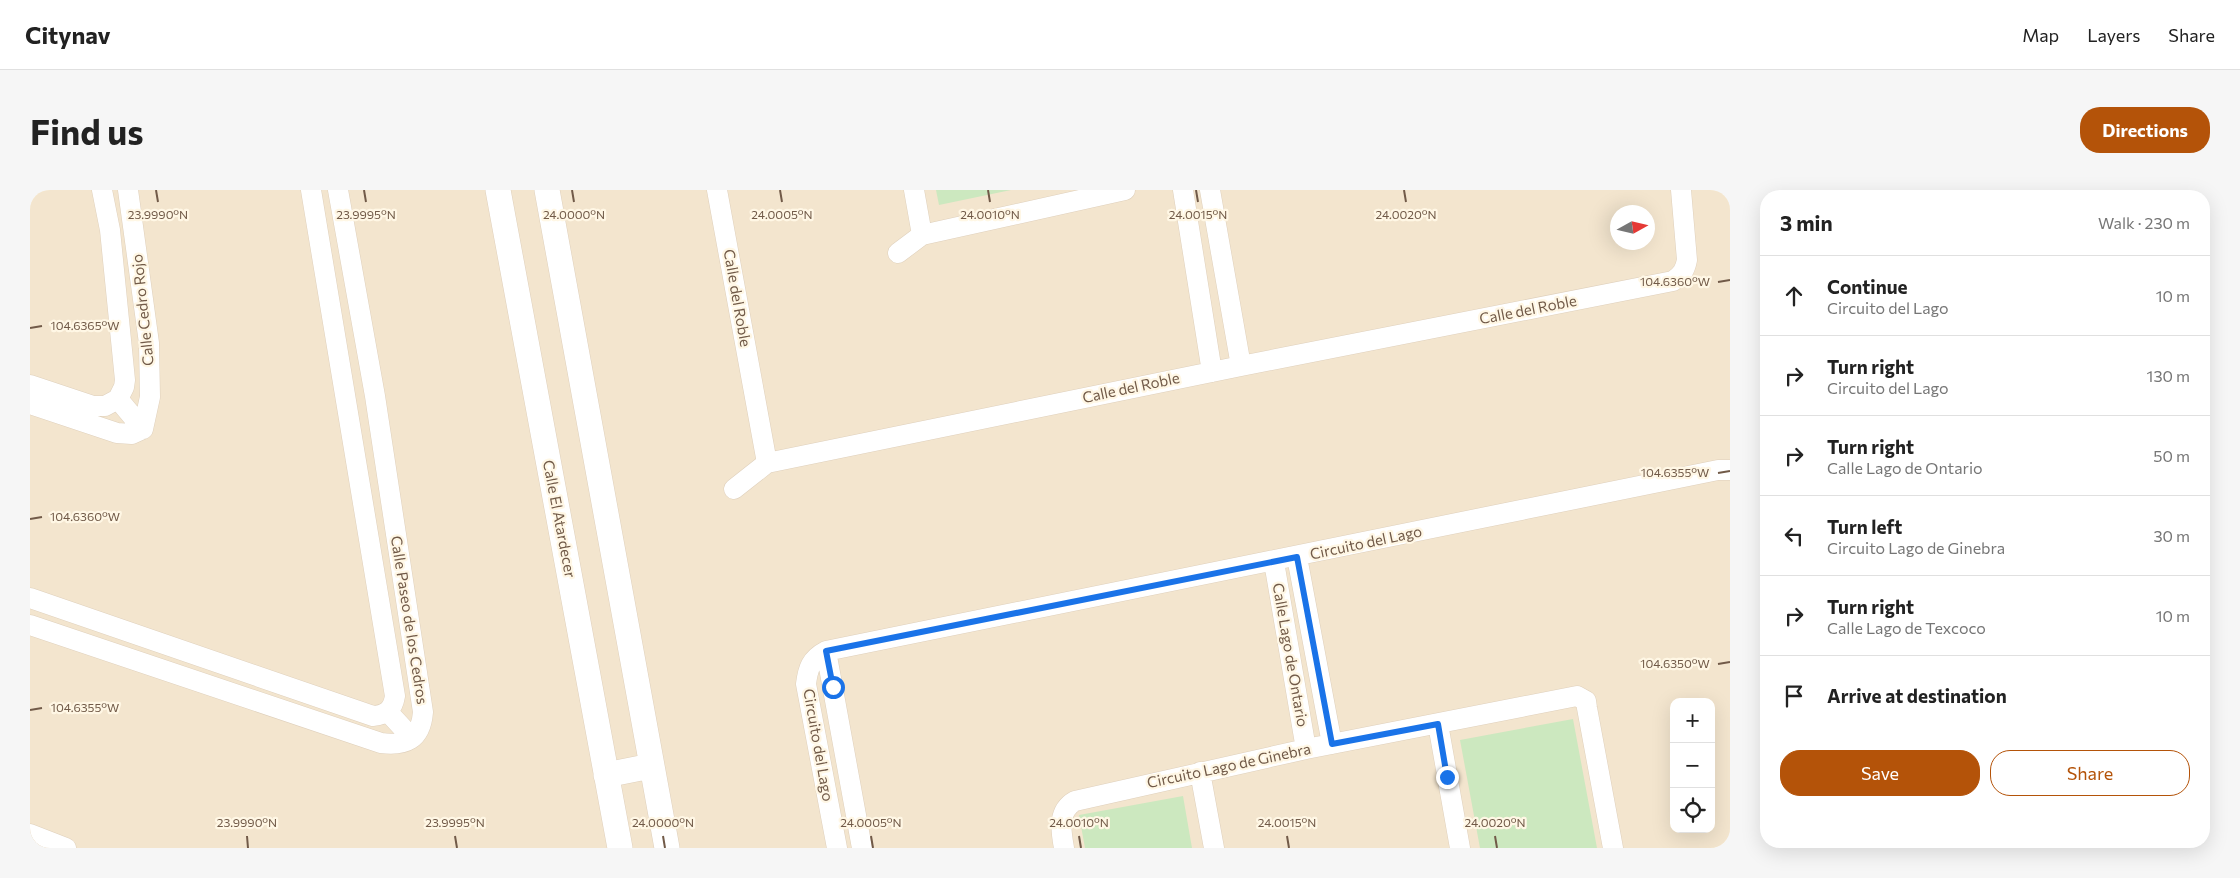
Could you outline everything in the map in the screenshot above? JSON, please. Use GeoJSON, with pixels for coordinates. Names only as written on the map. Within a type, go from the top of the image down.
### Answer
{"type":"FeatureCollection","features":[{"type":"Feature","properties":{"kind":"street"},"geometry":{"type":"LineString","coordinates":[[103,192],[129,190]]}},
{"type":"Feature","properties":{"kind":"street","name":"Calle Cedro Rojo"},"geometry":{"type":"LineString","coordinates":[[129,190],[149,343],[150,397],[143,429]]}},
{"type":"Feature","properties":{"kind":"street","name":"Calle Paseo de los Cedros"},"geometry":{"type":"LineString","coordinates":[[311,190],[395,696],[394,704],[388,712]]}},
{"type":"Feature","properties":{"kind":"street","name":"Calle Paseo de los Cedros"},"geometry":{"type":"LineString","coordinates":[[338,190],[375,396],[422,712],[422,722],[412,738]]}},
{"type":"Feature","properties":{"kind":"street","name":"Calle El Atardecer"},"geometry":{"type":"LineString","coordinates":[[498,190],[620,848]]}},
{"type":"Feature","properties":{"kind":"street"},"geometry":{"type":"LineString","coordinates":[[547,190],[667,848]]}},
{"type":"Feature","properties":{"kind":"street","name":"Calle del Roble"},"geometry":{"type":"LineString","coordinates":[[717,190],[767,463],[1240,366],[1673,281],[1680,277],[1685,269],[1687,260],[1681,190]]}},
{"type":"Feature","properties":{"kind":"street"},"geometry":{"type":"LineString","coordinates":[[914,190],[922,235]]}},
{"type":"Feature","properties":{"kind":"street"},"geometry":{"type":"LineString","coordinates":[[898,253],[922,235],[1125,190]]}},
{"type":"Feature","properties":{"kind":"street"},"geometry":{"type":"LineString","coordinates":[[1183,190],[1212,372]]}},
{"type":"Feature","properties":{"kind":"street"},"geometry":{"type":"LineString","coordinates":[[1210,190],[1240,366]]}},
{"type":"Feature","properties":{"kind":"street","name":"Calle Cedro Rojo"},"geometry":{"type":"LineString","coordinates":[[103,192],[110,230],[125,380],[118,399]]}},
{"type":"Feature","properties":{"kind":"street"},"geometry":{"type":"LineString","coordinates":[[30,385],[93,406],[105,406],[118,399],[143,429],[132,434],[117,433],[30,404]]}},
{"type":"Feature","properties":{"kind":"street"},"geometry":{"type":"LineString","coordinates":[[346,397],[375,396]]}},
{"type":"Feature","properties":{"kind":"street"},"geometry":{"type":"LineString","coordinates":[[734,488],[767,463]]}},
{"type":"Feature","properties":{"kind":"street","name":"Circuito del Lago"},"geometry":{"type":"LineString","coordinates":[[836,848],[806,684],[810,665],[816,656],[826,651],[1274,562],[1718,470],[1730,470]]}},
{"type":"Feature","properties":{"kind":"street","name":"Calle Lago de Ontario"},"geometry":{"type":"LineString","coordinates":[[1297,557],[1332,744]]}},
{"type":"Feature","properties":{"kind":"street","name":"Calle Lago de Ontario"},"geometry":{"type":"LineString","coordinates":[[1274,562],[1306,749]]}},
{"type":"Feature","properties":{"kind":"street"},"geometry":{"type":"LineString","coordinates":[[30,598],[373,716],[382,716],[388,712],[412,738],[406,743],[381,743],[30,625]]}},
{"type":"Feature","properties":{"kind":"street"},"geometry":{"type":"LineString","coordinates":[[108,651],[117,627]]}},
{"type":"Feature","properties":{"kind":"street","name":"Circuito del Lago"},"geometry":{"type":"LineString","coordinates":[[826,651],[862,848]]}},
{"type":"Feature","properties":{"kind":"street","name":"Circuito Lago de Ginebra"},"geometry":{"type":"LineString","coordinates":[[1064,848],[1062,818],[1064,810],[1070,804],[1200,772],[1306,749],[1573,697],[1582,698],[1586,701],[1613,848]]}},
{"type":"Feature","properties":{"kind":"street"},"geometry":{"type":"LineString","coordinates":[[1438,724],[1460,848]]}},
{"type":"Feature","properties":{"kind":"street"},"geometry":{"type":"LineString","coordinates":[[606,775],[651,766]]}},
{"type":"Feature","properties":{"kind":"street"},"geometry":{"type":"LineString","coordinates":[[1200,772],[1214,848]]}},
{"type":"Feature","properties":{"kind":"street"},"geometry":{"type":"LineString","coordinates":[[30,834],[66,848]]}},
{"type":"Feature","properties":{"kind":"shaded area"},"geometry":{"type":"Polygon","coordinates":[[[30,190],[1730,190],[1730,848],[30,848],[30,190]]]}},
{"type":"Feature","properties":{"kind":"green space"},"geometry":{"type":"Polygon","coordinates":[[[936,190],[1011,190],[939,205],[936,190]]]}},
{"type":"Feature","properties":{"kind":"green space"},"geometry":{"type":"Polygon","coordinates":[[[1573,719],[1597,848],[1480,848],[1460,740],[1573,719]]]}},
{"type":"Feature","properties":{"kind":"green space"},"geometry":{"type":"Polygon","coordinates":[[[1183,796],[1192,848],[1085,848],[1079,815],[1183,796]]]}},
{"type":"Feature","properties":{"kind":"route"},"geometry":{"type":"LineString","coordinates":[[833,687],[826,651],[1297,557],[1332,744],[1438,724],[1447,777]]}}]}
